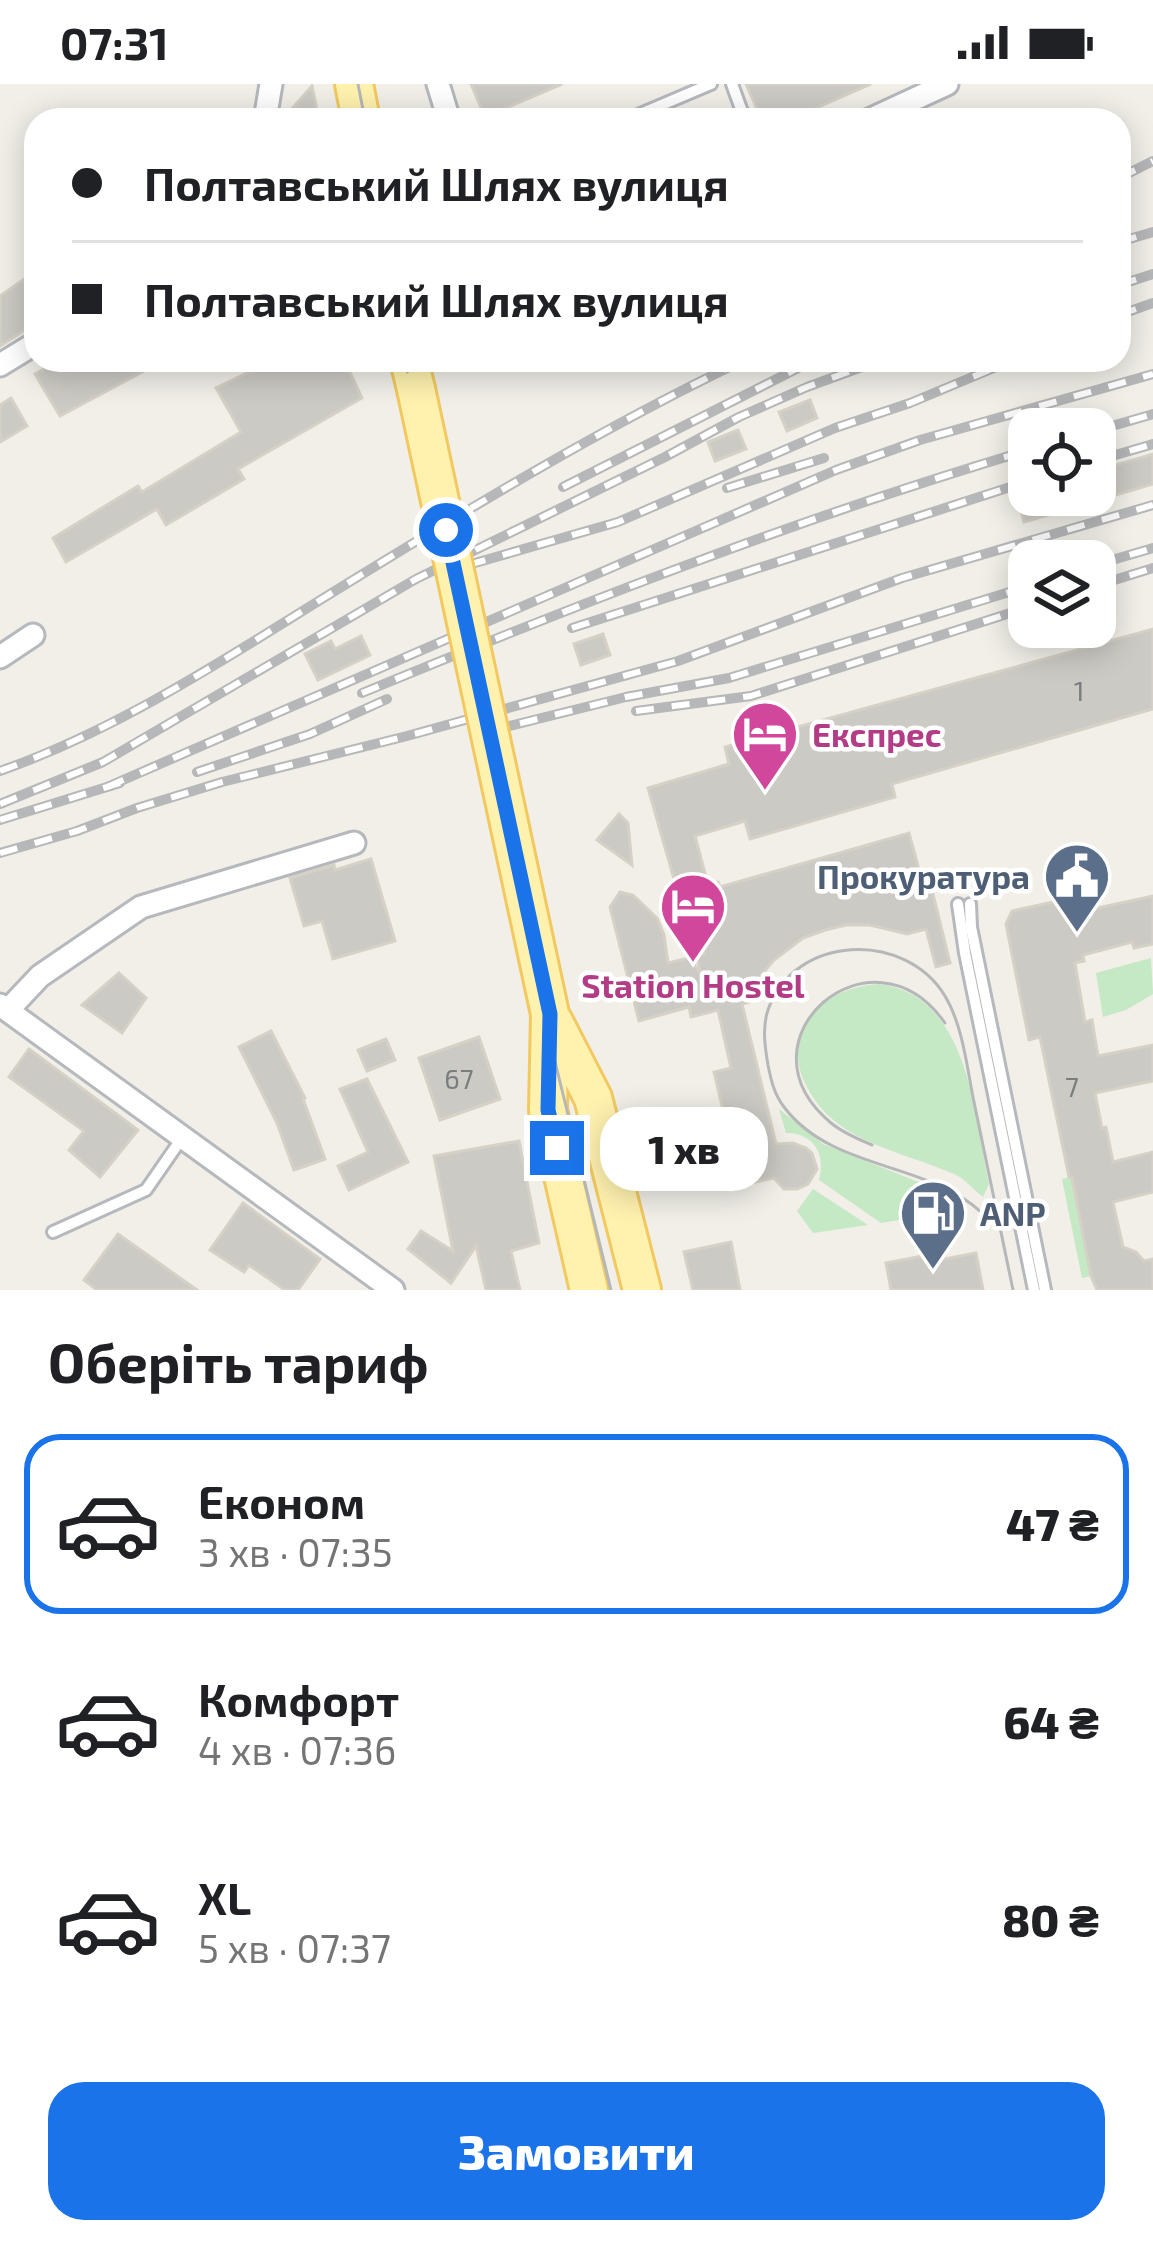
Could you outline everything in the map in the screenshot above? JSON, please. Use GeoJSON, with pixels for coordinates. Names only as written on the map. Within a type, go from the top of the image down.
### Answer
{"type":"FeatureCollection","features":[{"type":"Feature","properties":{"kind":"main road"},"geometry":{"type":"LineString","coordinates":[[412,374],[550,1014],[548,1110],[589,1290]]}},
{"type":"Feature","properties":{"kind":"main road"},"geometry":{"type":"LineString","coordinates":[[550,1014],[593,1098],[642,1290]]}},
{"type":"Feature","properties":{"kind":"street"},"geometry":{"type":"LineString","coordinates":[[893,108],[937,86]]}},
{"type":"Feature","properties":{"kind":"street"},"geometry":{"type":"LineString","coordinates":[[0,657],[33,635]]}},
{"type":"Feature","properties":{"kind":"street"},"geometry":{"type":"LineString","coordinates":[[354,843],[141,907],[40,976],[4,1007],[393,1290]]}},
{"type":"Feature","properties":{"kind":"lane"},"geometry":{"type":"LineString","coordinates":[[654,108],[711,84]]}},
{"type":"Feature","properties":{"kind":"lane"},"geometry":{"type":"LineString","coordinates":[[1034,1290],[965,953],[964,904],[1045,1290]]}},
{"type":"Feature","properties":{"kind":"lane"},"geometry":{"type":"LineString","coordinates":[[53,1232],[146,1190],[182,1138]]}},
{"type":"Feature","properties":{"kind":"green space"},"geometry":{"type":"Polygon","coordinates":[[[1151,958],[1153,994],[1103,1017],[1096,973],[1151,958]]]}},
{"type":"Feature","properties":{"kind":"green space"},"geometry":{"type":"Polygon","coordinates":[[[878,984],[908,993],[932,1010],[949,1033],[962,1062],[978,1125],[989,1184],[983,1197],[954,1174],[851,1132],[833,1120],[806,1085],[798,1052],[809,1020],[833,997],[878,984]]]}},
{"type":"Feature","properties":{"kind":"green space"},"geometry":{"type":"Polygon","coordinates":[[[779,1109],[823,1144],[946,1193],[958,1210],[881,1223],[819,1180],[821,1162],[816,1147],[804,1137],[786,1133],[779,1109]]]}},
{"type":"Feature","properties":{"kind":"green space"},"geometry":{"type":"Polygon","coordinates":[[[1072,1177],[1091,1276],[1082,1278],[1062,1179],[1072,1177]]]}},
{"type":"Feature","properties":{"kind":"green space"},"geometry":{"type":"Polygon","coordinates":[[[813,1189],[868,1225],[813,1233],[797,1211],[813,1189]]]}},
{"type":"Feature","properties":{"kind":"building"},"geometry":{"type":"Polygon","coordinates":[[[471,84],[562,84],[506,108],[481,108],[471,84]]]}},
{"type":"Feature","properties":{"kind":"building"},"geometry":{"type":"Polygon","coordinates":[[[746,84],[871,84],[816,108],[757,108],[746,84]]]}},
{"type":"Feature","properties":{"kind":"building"},"geometry":{"type":"Polygon","coordinates":[[[312,86],[317,108],[293,108],[312,86]]]}},
{"type":"Feature","properties":{"kind":"building"},"geometry":{"type":"Polygon","coordinates":[[[23,280],[24,331],[0,346],[0,296],[23,280]]]}},
{"type":"Feature","properties":{"kind":"building"},"geometry":{"type":"Polygon","coordinates":[[[39,372],[142,372],[60,416],[35,374],[39,372]]]}},
{"type":"Feature","properties":{"kind":"building"},"geometry":{"type":"Polygon","coordinates":[[[249,372],[350,372],[362,398],[238,469],[244,479],[166,525],[157,509],[66,562],[53,538],[138,486],[142,492],[241,432],[216,388],[249,372]]]}},
{"type":"Feature","properties":{"kind":"building"},"geometry":{"type":"Polygon","coordinates":[[[11,398],[27,426],[0,442],[0,405],[11,398]]]}},
{"type":"Feature","properties":{"kind":"building"},"geometry":{"type":"Polygon","coordinates":[[[810,400],[817,418],[787,431],[779,412],[810,400]]]}},
{"type":"Feature","properties":{"kind":"building"},"geometry":{"type":"Polygon","coordinates":[[[738,430],[746,449],[715,461],[708,442],[738,430]]]}},
{"type":"Feature","properties":{"kind":"building"},"geometry":{"type":"Polygon","coordinates":[[[1153,454],[1153,484],[1116,495],[1116,465],[1153,454]]]}},
{"type":"Feature","properties":{"kind":"building"},"geometry":{"type":"Polygon","coordinates":[[[1153,629],[1153,709],[892,784],[895,797],[750,839],[745,821],[695,836],[708,885],[718,882],[720,887],[909,833],[924,888],[931,886],[950,963],[936,967],[926,929],[907,934],[870,925],[846,925],[803,938],[774,960],[753,985],[749,1002],[742,1004],[776,1144],[806,1148],[817,1169],[808,1184],[797,1189],[784,1189],[774,1178],[741,1185],[714,1072],[731,1068],[718,1010],[691,1017],[689,1007],[639,1021],[610,907],[620,892],[633,895],[657,918],[668,963],[689,958],[701,974],[696,956],[704,954],[693,908],[685,891],[678,893],[648,788],[729,764],[725,747],[1084,648],[1116,648],[1116,639],[1153,629]]]}},
{"type":"Feature","properties":{"kind":"building"},"geometry":{"type":"Polygon","coordinates":[[[603,634],[610,655],[581,665],[574,644],[603,634]]]}},
{"type":"Feature","properties":{"kind":"building"},"geometry":{"type":"Polygon","coordinates":[[[361,636],[370,655],[318,680],[305,654],[331,641],[335,649],[361,636]]]}},
{"type":"Feature","properties":{"kind":"building"},"geometry":{"type":"Polygon","coordinates":[[[619,814],[628,823],[632,865],[597,840],[619,814]]]}},
{"type":"Feature","properties":{"kind":"building"},"geometry":{"type":"Polygon","coordinates":[[[371,859],[395,941],[333,959],[322,921],[304,926],[290,878],[371,859]]]}},
{"type":"Feature","properties":{"kind":"building"},"geometry":{"type":"Polygon","coordinates":[[[1081,896],[1084,911],[1153,896],[1153,944],[1134,948],[1132,942],[1083,955],[1084,961],[1075,963],[1085,1022],[1092,1020],[1098,1056],[1153,1045],[1153,1081],[1095,1093],[1113,1162],[1153,1152],[1153,1192],[1113,1202],[1123,1247],[1144,1261],[1153,1259],[1153,1290],[1097,1290],[1091,1276],[1040,1037],[1029,1040],[1006,924],[1012,911],[1081,896]]]}},
{"type":"Feature","properties":{"kind":"building"},"geometry":{"type":"Polygon","coordinates":[[[119,973],[146,998],[122,1033],[82,1005],[119,973]]]}},
{"type":"Feature","properties":{"kind":"building"},"geometry":{"type":"Polygon","coordinates":[[[271,1031],[305,1098],[325,1159],[294,1170],[277,1123],[239,1047],[271,1031]]]}},
{"type":"Feature","properties":{"kind":"building"},"geometry":{"type":"Polygon","coordinates":[[[479,1037],[500,1099],[440,1120],[419,1058],[479,1037]]]}},
{"type":"Feature","properties":{"kind":"building"},"geometry":{"type":"Polygon","coordinates":[[[386,1039],[395,1060],[367,1071],[358,1050],[386,1039]]]}},
{"type":"Feature","properties":{"kind":"building"},"geometry":{"type":"Polygon","coordinates":[[[29,1049],[138,1130],[100,1177],[69,1150],[84,1131],[9,1077],[29,1049]]]}},
{"type":"Feature","properties":{"kind":"building"},"geometry":{"type":"Polygon","coordinates":[[[367,1079],[408,1162],[349,1190],[338,1166],[368,1152],[340,1089],[367,1079]]]}},
{"type":"Feature","properties":{"kind":"building"},"geometry":{"type":"Polygon","coordinates":[[[519,1141],[539,1243],[511,1251],[520,1290],[486,1290],[476,1246],[451,1283],[408,1249],[421,1231],[453,1251],[434,1156],[519,1141]]]}},
{"type":"Feature","properties":{"kind":"building"},"geometry":{"type":"Polygon","coordinates":[[[243,1203],[320,1259],[298,1290],[285,1290],[249,1265],[244,1272],[210,1250],[243,1203]]]}},
{"type":"Feature","properties":{"kind":"building"},"geometry":{"type":"Polygon","coordinates":[[[118,1234],[197,1290],[97,1290],[84,1280],[118,1234]]]}},
{"type":"Feature","properties":{"kind":"building"},"geometry":{"type":"Polygon","coordinates":[[[731,1242],[740,1290],[693,1290],[684,1252],[731,1242]]]}},
{"type":"Feature","properties":{"kind":"building","name":"ANP"},"geometry":{"type":"Polygon","coordinates":[[[944,1252],[945,1259],[976,1253],[983,1290],[891,1290],[886,1263],[944,1252]]]}},
{"type":"Feature","properties":{"kind":"tram line"},"geometry":{"type":"LineString","coordinates":[[358,84],[363,108]]}},
{"type":"Feature","properties":{"kind":"tram line"},"geometry":{"type":"LineString","coordinates":[[408,372],[549,1037],[611,1290]]}},
{"type":"Feature","properties":{"kind":"tram line"},"geometry":{"type":"LineString","coordinates":[[982,1213],[935,1184],[827,1143],[784,1107],[770,1076],[765,1023],[781,985],[801,966],[825,955],[878,951],[927,975],[945,996],[964,1048],[1013,1290]]}},
{"type":"Feature","properties":{"kind":"tram line"},"geometry":{"type":"LineString","coordinates":[[872,1145],[831,1123],[804,1091],[796,1058],[804,1027],[823,1002],[850,987],[882,983],[915,994],[945,1023]]}},
{"type":"Feature","properties":{"kind":"railway"},"geometry":{"type":"LineString","coordinates":[[1131,172],[1153,161]]}},
{"type":"Feature","properties":{"kind":"railway"},"geometry":{"type":"LineString","coordinates":[[1131,238],[1153,232]]}},
{"type":"Feature","properties":{"kind":"railway"},"geometry":{"type":"LineString","coordinates":[[1131,281],[1153,274]]}},
{"type":"Feature","properties":{"kind":"railway"},"geometry":{"type":"LineString","coordinates":[[1131,311],[1153,303]]}},
{"type":"Feature","properties":{"kind":"railway"},"geometry":{"type":"LineString","coordinates":[[0,771],[87,735],[170,692],[534,471],[720,372]]}},
{"type":"Feature","properties":{"kind":"railway"},"geometry":{"type":"LineString","coordinates":[[563,487],[790,372]]}},
{"type":"Feature","properties":{"kind":"railway"},"geometry":{"type":"LineString","coordinates":[[0,804],[103,762],[416,579],[739,417],[848,372]]}},
{"type":"Feature","properties":{"kind":"railway"},"geometry":{"type":"LineString","coordinates":[[468,565],[618,522],[835,428],[984,372]]}},
{"type":"Feature","properties":{"kind":"railway"},"geometry":{"type":"LineString","coordinates":[[107,787],[836,470],[920,440],[1153,374]]}},
{"type":"Feature","properties":{"kind":"railway"},"geometry":{"type":"LineString","coordinates":[[1116,425],[1153,414]]}},
{"type":"Feature","properties":{"kind":"railway"},"geometry":{"type":"LineString","coordinates":[[1116,455],[1153,444]]}},
{"type":"Feature","properties":{"kind":"railway"},"geometry":{"type":"LineString","coordinates":[[362,693],[692,563],[1008,457]]}},
{"type":"Feature","properties":{"kind":"railway"},"geometry":{"type":"LineString","coordinates":[[727,488],[824,458]]}},
{"type":"Feature","properties":{"kind":"railway"},"geometry":{"type":"LineString","coordinates":[[572,628],[1008,488]]}},
{"type":"Feature","properties":{"kind":"railway"},"geometry":{"type":"LineString","coordinates":[[0,853],[222,782],[678,661],[902,578],[1153,505]]}},
{"type":"Feature","properties":{"kind":"railway"},"geometry":{"type":"LineString","coordinates":[[1116,559],[1153,548]]}},
{"type":"Feature","properties":{"kind":"railway"},"geometry":{"type":"LineString","coordinates":[[1116,579],[1153,568]]}},
{"type":"Feature","properties":{"kind":"railway"},"geometry":{"type":"LineString","coordinates":[[485,732],[626,697],[729,678],[1008,592]]}},
{"type":"Feature","properties":{"kind":"railway"},"geometry":{"type":"LineString","coordinates":[[636,711],[751,696],[1008,614]]}},
{"type":"Feature","properties":{"kind":"railway"},"geometry":{"type":"LineString","coordinates":[[197,772],[310,734],[387,699]]}},
{"type":"Feature","properties":{"kind":"railway"},"geometry":{"type":"LineString","coordinates":[[0,820],[120,783]]}},
{"type":"Feature","properties":{"kind":"place","name":"Експрес"},"geometry":{"type":"Point","coordinates":[765,793]}},
{"type":"Feature","properties":{"kind":"place","name":"Прокуратура"},"geometry":{"type":"Point","coordinates":[1077,935]}},
{"type":"Feature","properties":{"kind":"place","name":"Station Hostel"},"geometry":{"type":"Point","coordinates":[693,965]}},
{"type":"Feature","properties":{"kind":"place","name":"ANP"},"geometry":{"type":"Point","coordinates":[933,1272]}},
{"type":"Feature","properties":{"kind":"route"},"geometry":{"type":"LineString","coordinates":[[446,530],[550,1014],[548,1110],[557,1148]]}}]}
